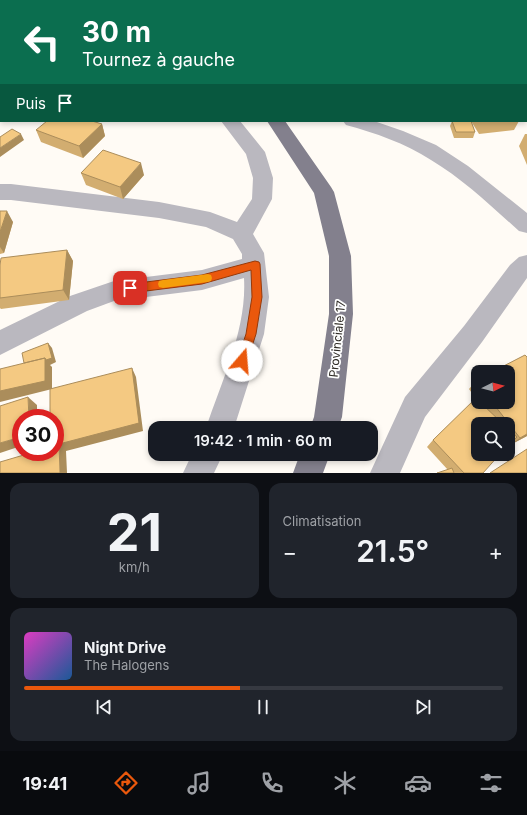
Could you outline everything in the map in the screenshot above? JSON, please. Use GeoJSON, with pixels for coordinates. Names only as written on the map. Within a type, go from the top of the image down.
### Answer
{"type":"FeatureCollection","features":[{"type":"Feature","properties":{"kind":"main road","name":"Provinciale 17"},"geometry":{"type":"LineString","coordinates":[[277,122],[324,192],[340,256],[341,314],[326,421]]}},
{"type":"Feature","properties":{"kind":"main road"},"geometry":{"type":"LineString","coordinates":[[308,473],[312,461]]}},
{"type":"Feature","properties":{"kind":"street"},"geometry":{"type":"LineString","coordinates":[[231,122],[255,152],[263,178],[262,199],[250,222],[242,233]]}},
{"type":"Feature","properties":{"kind":"street"},"geometry":{"type":"LineString","coordinates":[[355,122],[400,137],[436,154],[472,178],[527,225]]}},
{"type":"Feature","properties":{"kind":"street"},"geometry":{"type":"LineString","coordinates":[[0,192],[84,200],[159,210],[210,220],[242,233],[253,253],[257,297],[251,334],[222,421]]}},
{"type":"Feature","properties":{"kind":"street"},"geometry":{"type":"LineString","coordinates":[[0,343],[79,303],[114,291],[202,280],[255,264]]}},
{"type":"Feature","properties":{"kind":"street"},"geometry":{"type":"LineString","coordinates":[[384,473],[415,407],[473,334],[518,272],[527,264]]}},
{"type":"Feature","properties":{"kind":"street"},"geometry":{"type":"LineString","coordinates":[[198,473],[204,461]]}},
{"type":"Feature","properties":{"kind":"building"},"geometry":{"type":"Polygon","coordinates":[[[46,122],[95,122],[102,124],[79,146],[36,130],[46,122]]]}},
{"type":"Feature","properties":{"kind":"building"},"geometry":{"type":"Polygon","coordinates":[[[452,122],[471,122],[475,132],[456,132],[452,122]]]}},
{"type":"Feature","properties":{"kind":"building"},"geometry":{"type":"Polygon","coordinates":[[[12,129],[21,134],[0,148],[0,137],[12,129]]]}},
{"type":"Feature","properties":{"kind":"building"},"geometry":{"type":"Polygon","coordinates":[[[103,150],[141,163],[120,187],[81,173],[103,150]]]}},
{"type":"Feature","properties":{"kind":"building"},"geometry":{"type":"Polygon","coordinates":[[[0,211],[7,211],[0,232],[0,211]]]}},
{"type":"Feature","properties":{"kind":"building"},"geometry":{"type":"Polygon","coordinates":[[[67,250],[63,290],[0,298],[1,258],[67,250]]]}},
{"type":"Feature","properties":{"kind":"building"},"geometry":{"type":"Polygon","coordinates":[[[48,343],[52,358],[46,360],[45,358],[24,363],[22,353],[48,343]]]}},
{"type":"Feature","properties":{"kind":"building"},"geometry":{"type":"Polygon","coordinates":[[[525,355],[527,357],[527,434],[520,438],[515,432],[515,417],[504,417],[497,409],[515,409],[515,365],[506,365],[525,355]]]}},
{"type":"Feature","properties":{"kind":"building"},"geometry":{"type":"Polygon","coordinates":[[[45,358],[45,381],[0,391],[0,369],[45,358]]]}},
{"type":"Feature","properties":{"kind":"building"},"geometry":{"type":"Polygon","coordinates":[[[132,368],[139,423],[64,443],[64,409],[50,409],[50,389],[132,368]]]}},
{"type":"Feature","properties":{"kind":"building"},"geometry":{"type":"Polygon","coordinates":[[[28,397],[29,409],[12,409],[12,440],[0,443],[0,406],[28,397]]]}},
{"type":"Feature","properties":{"kind":"building"},"geometry":{"type":"Polygon","coordinates":[[[471,403],[471,409],[487,409],[496,417],[471,417],[471,461],[494,461],[483,473],[464,473],[433,440],[471,403]]]}},
{"type":"Feature","properties":{"kind":"building"},"geometry":{"type":"Polygon","coordinates":[[[527,449],[527,473],[490,473],[508,461],[515,461],[515,457],[527,449]]]}},
{"type":"Feature","properties":{"kind":"building"},"geometry":{"type":"Polygon","coordinates":[[[12,458],[12,461],[60,461],[60,473],[0,473],[0,462],[12,458]]]}},
{"type":"Feature","properties":{"kind":"building"},"geometry":{"type":"Polygon","coordinates":[[[452,468],[454,473],[437,473],[452,468]]]}},
{"type":"Feature","properties":{"kind":"slow traffic"},"geometry":{"type":"LineString","coordinates":[[163,284],[208,278]]}},
{"type":"Feature","properties":{"kind":"route"},"geometry":{"type":"LineString","coordinates":[[130,288],[202,280],[255,264],[257,297],[251,334],[242,361]]}}]}
